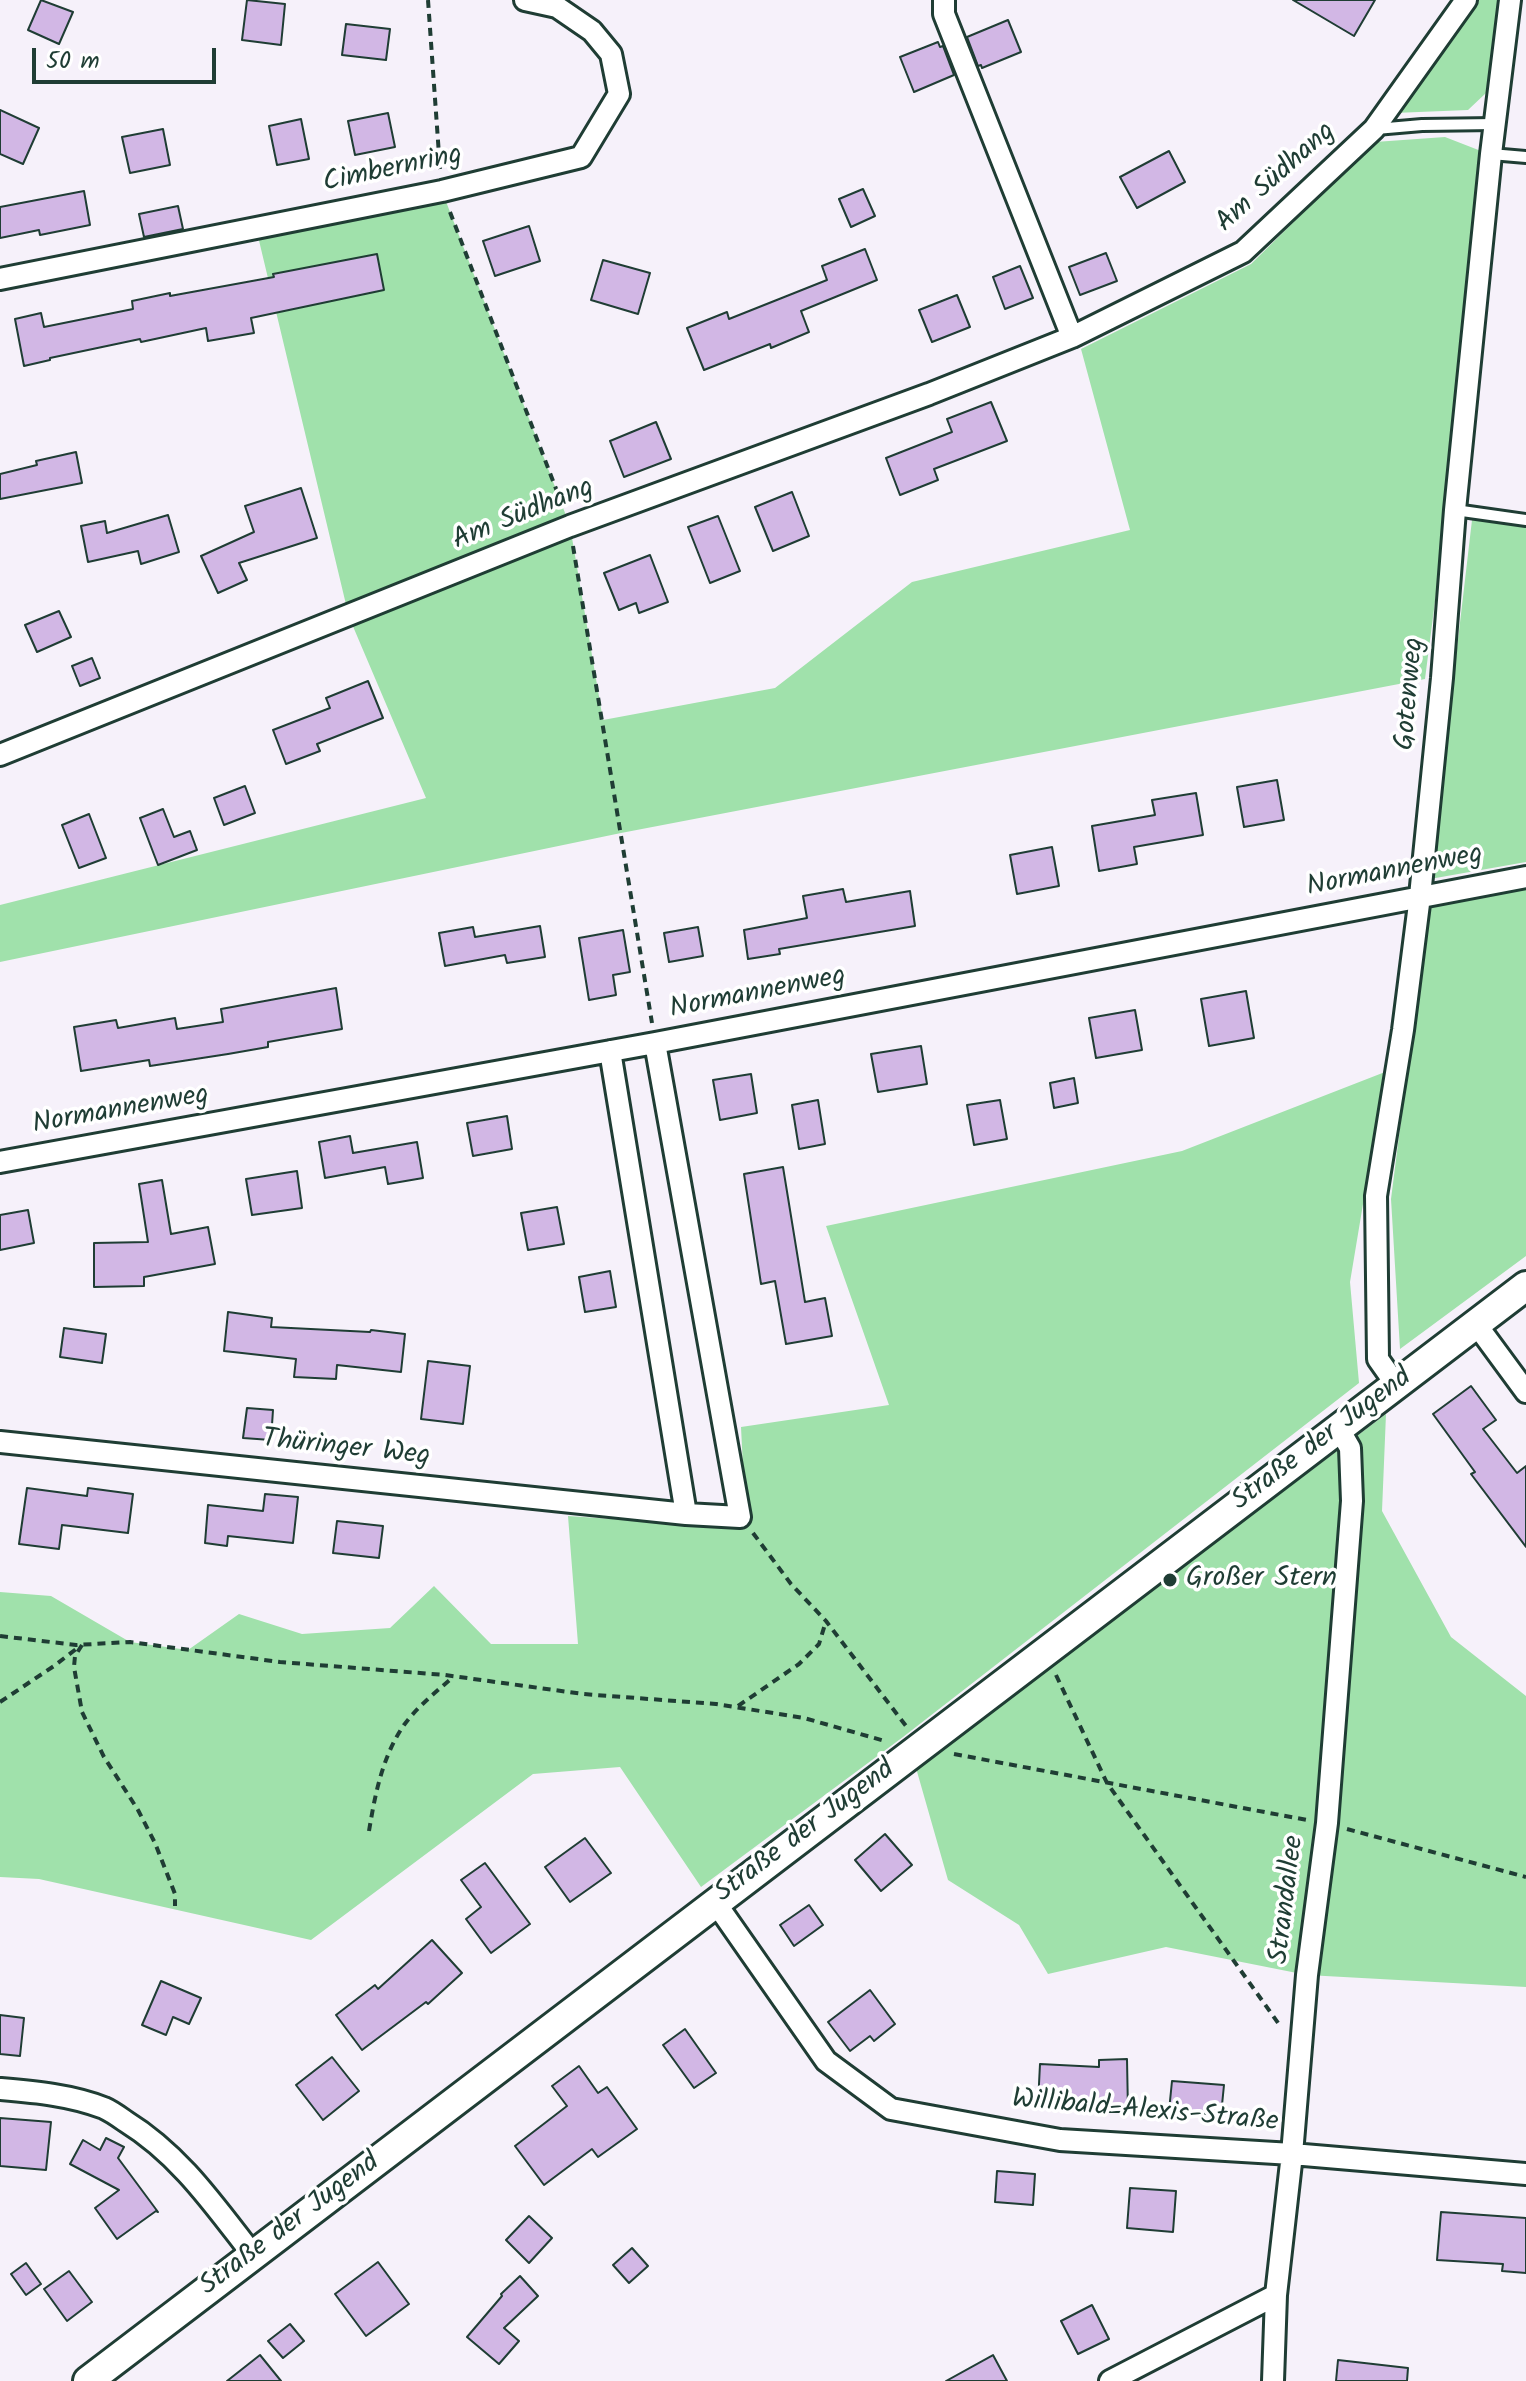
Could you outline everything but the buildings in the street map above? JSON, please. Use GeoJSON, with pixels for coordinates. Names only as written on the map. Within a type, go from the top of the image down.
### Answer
{"type":"FeatureCollection","features":[{"type":"Feature","properties":{"kind":"street","name":"Cimbernring"},"geometry":{"type":"LineString","coordinates":[[0,279],[442,191],[581,157],[619,94],[611,54],[592,31],[557,7],[525,0]]}},
{"type":"Feature","properties":{"kind":"street","name":"Am Südhang"},"geometry":{"type":"LineString","coordinates":[[0,755],[570,526],[929,394],[1072,337],[1243,252],[1374,129],[1466,0]]}},
{"type":"Feature","properties":{"kind":"street","name":"Gotenweg"},"geometry":{"type":"LineString","coordinates":[[1397,1386],[1378,1359],[1376,1196],[1403,1030],[1420,896],[1455,510],[1510,0]]}},
{"type":"Feature","properties":{"kind":"street"},"geometry":{"type":"LineString","coordinates":[[944,7],[1072,337]]}},
{"type":"Feature","properties":{"kind":"street","name":"Normannenweg"},"geometry":{"type":"LineString","coordinates":[[0,1162],[655,1043],[1526,877]]}},
{"type":"Feature","properties":{"kind":"street"},"geometry":{"type":"LineString","coordinates":[[655,1043],[740,1517]]}},
{"type":"Feature","properties":{"kind":"street"},"geometry":{"type":"LineString","coordinates":[[610,1051],[686,1514]]}},
{"type":"Feature","properties":{"kind":"street","name":"Straße der Jugend"},"geometry":{"type":"LineString","coordinates":[[88,2381],[1526,1286]]}},
{"type":"Feature","properties":{"kind":"street"},"geometry":{"type":"LineString","coordinates":[[1476,1324],[1526,1392]]}},
{"type":"Feature","properties":{"kind":"street","name":"Strandallee"},"geometry":{"type":"LineString","coordinates":[[1273,2381],[1276,2295],[1307,1975],[1327,1823],[1352,1501],[1350,1448],[1339,1429]]}},
{"type":"Feature","properties":{"kind":"street","name":"Thüringer Weg"},"geometry":{"type":"LineString","coordinates":[[0,1442],[686,1514],[740,1517]]}},
{"type":"Feature","properties":{"kind":"street","name":"Willibald-Alexis-Straße"},"geometry":{"type":"LineString","coordinates":[[715,1902],[826,2061],[891,2109],[1060,2140],[1292,2154],[1526,2174]]}},
{"type":"Feature","properties":{"kind":"street"},"geometry":{"type":"LineString","coordinates":[[0,2089],[48,2093],[105,2108],[139,2129],[170,2154],[198,2184],[253,2255]]}},
{"type":"Feature","properties":{"kind":"street"},"geometry":{"type":"LineString","coordinates":[[1110,2381],[1276,2295]]}},
{"type":"Feature","properties":{"kind":"lane"},"geometry":{"type":"LineString","coordinates":[[1374,129],[1495,124]]}},
{"type":"Feature","properties":{"kind":"lane"},"geometry":{"type":"LineString","coordinates":[[1491,154],[1526,157]]}},
{"type":"Feature","properties":{"kind":"lane"},"geometry":{"type":"LineString","coordinates":[[1455,510],[1526,520]]}},
{"type":"Feature","properties":{"kind":"path"},"geometry":{"type":"LineString","coordinates":[[740,1517],[904,1722],[917,1748]]}},
{"type":"Feature","properties":{"kind":"path"},"geometry":{"type":"LineString","coordinates":[[736,1707],[799,1664],[819,1644],[826,1621]]}},
{"type":"Feature","properties":{"kind":"path"},"geometry":{"type":"LineString","coordinates":[[0,1636],[82,1645],[130,1642],[280,1662],[454,1676],[583,1694],[736,1707],[804,1718],[917,1748],[1327,1823],[1526,1877]]}},
{"type":"Feature","properties":{"kind":"path"},"geometry":{"type":"LineString","coordinates":[[0,1702],[82,1645]]}},
{"type":"Feature","properties":{"kind":"path"},"geometry":{"type":"LineString","coordinates":[[82,1645],[75,1656],[74,1667],[82,1712],[104,1757],[155,1843],[175,1894],[175,1906]]}},
{"type":"Feature","properties":{"kind":"path"},"geometry":{"type":"LineString","coordinates":[[1045,1651],[1107,1783],[1300,2055]]}},
{"type":"Feature","properties":{"kind":"path"},"geometry":{"type":"LineString","coordinates":[[369,1831],[377,1783],[394,1743],[405,1724],[454,1676]]}},
{"type":"Feature","properties":{"kind":"green space"},"geometry":{"type":"Polygon","coordinates":[[[1475,0],[1499,0],[1486,93],[1468,110],[1394,113],[1475,0]]]}},
{"type":"Feature","properties":{"kind":"green space"},"geometry":{"type":"Polygon","coordinates":[[[1445,137],[1481,151],[1446,516],[1425,679],[621,833],[0,962],[0,905],[426,798],[349,617],[256,228],[442,191],[570,526],[603,720],[775,688],[912,582],[1130,530],[1081,349],[1251,264],[1375,142],[1445,137]]]}},
{"type":"Feature","properties":{"kind":"green space"},"geometry":{"type":"Polygon","coordinates":[[[1472,520],[1526,527],[1526,862],[1430,879],[1472,520]]]}},
{"type":"Feature","properties":{"kind":"green space"},"geometry":{"type":"Polygon","coordinates":[[[1526,887],[1526,1256],[1400,1349],[1391,1199],[1412,1034],[1423,906],[1526,887]]]}},
{"type":"Feature","properties":{"kind":"green space"},"geometry":{"type":"Polygon","coordinates":[[[1385,1072],[1350,1282],[1359,1383],[903,1737],[701,1887],[620,1767],[533,1774],[311,1940],[39,1879],[0,1877],[0,1592],[51,1596],[130,1642],[188,1650],[239,1614],[302,1634],[390,1628],[434,1586],[491,1644],[578,1644],[568,1516],[746,1528],[741,1427],[889,1405],[826,1226],[1182,1151],[1385,1072]]]}},
{"type":"Feature","properties":{"kind":"green space"},"geometry":{"type":"Polygon","coordinates":[[[1386,1414],[1382,1511],[1451,1637],[1526,1696],[1526,1987],[1307,1975],[1166,1947],[1048,1974],[1019,1925],[948,1880],[916,1768],[1386,1414]]]}},
{"type":"Feature","properties":{"kind":"place","name":"Großer Stern"},"geometry":{"type":"Point","coordinates":[1170,1580]}}]}
